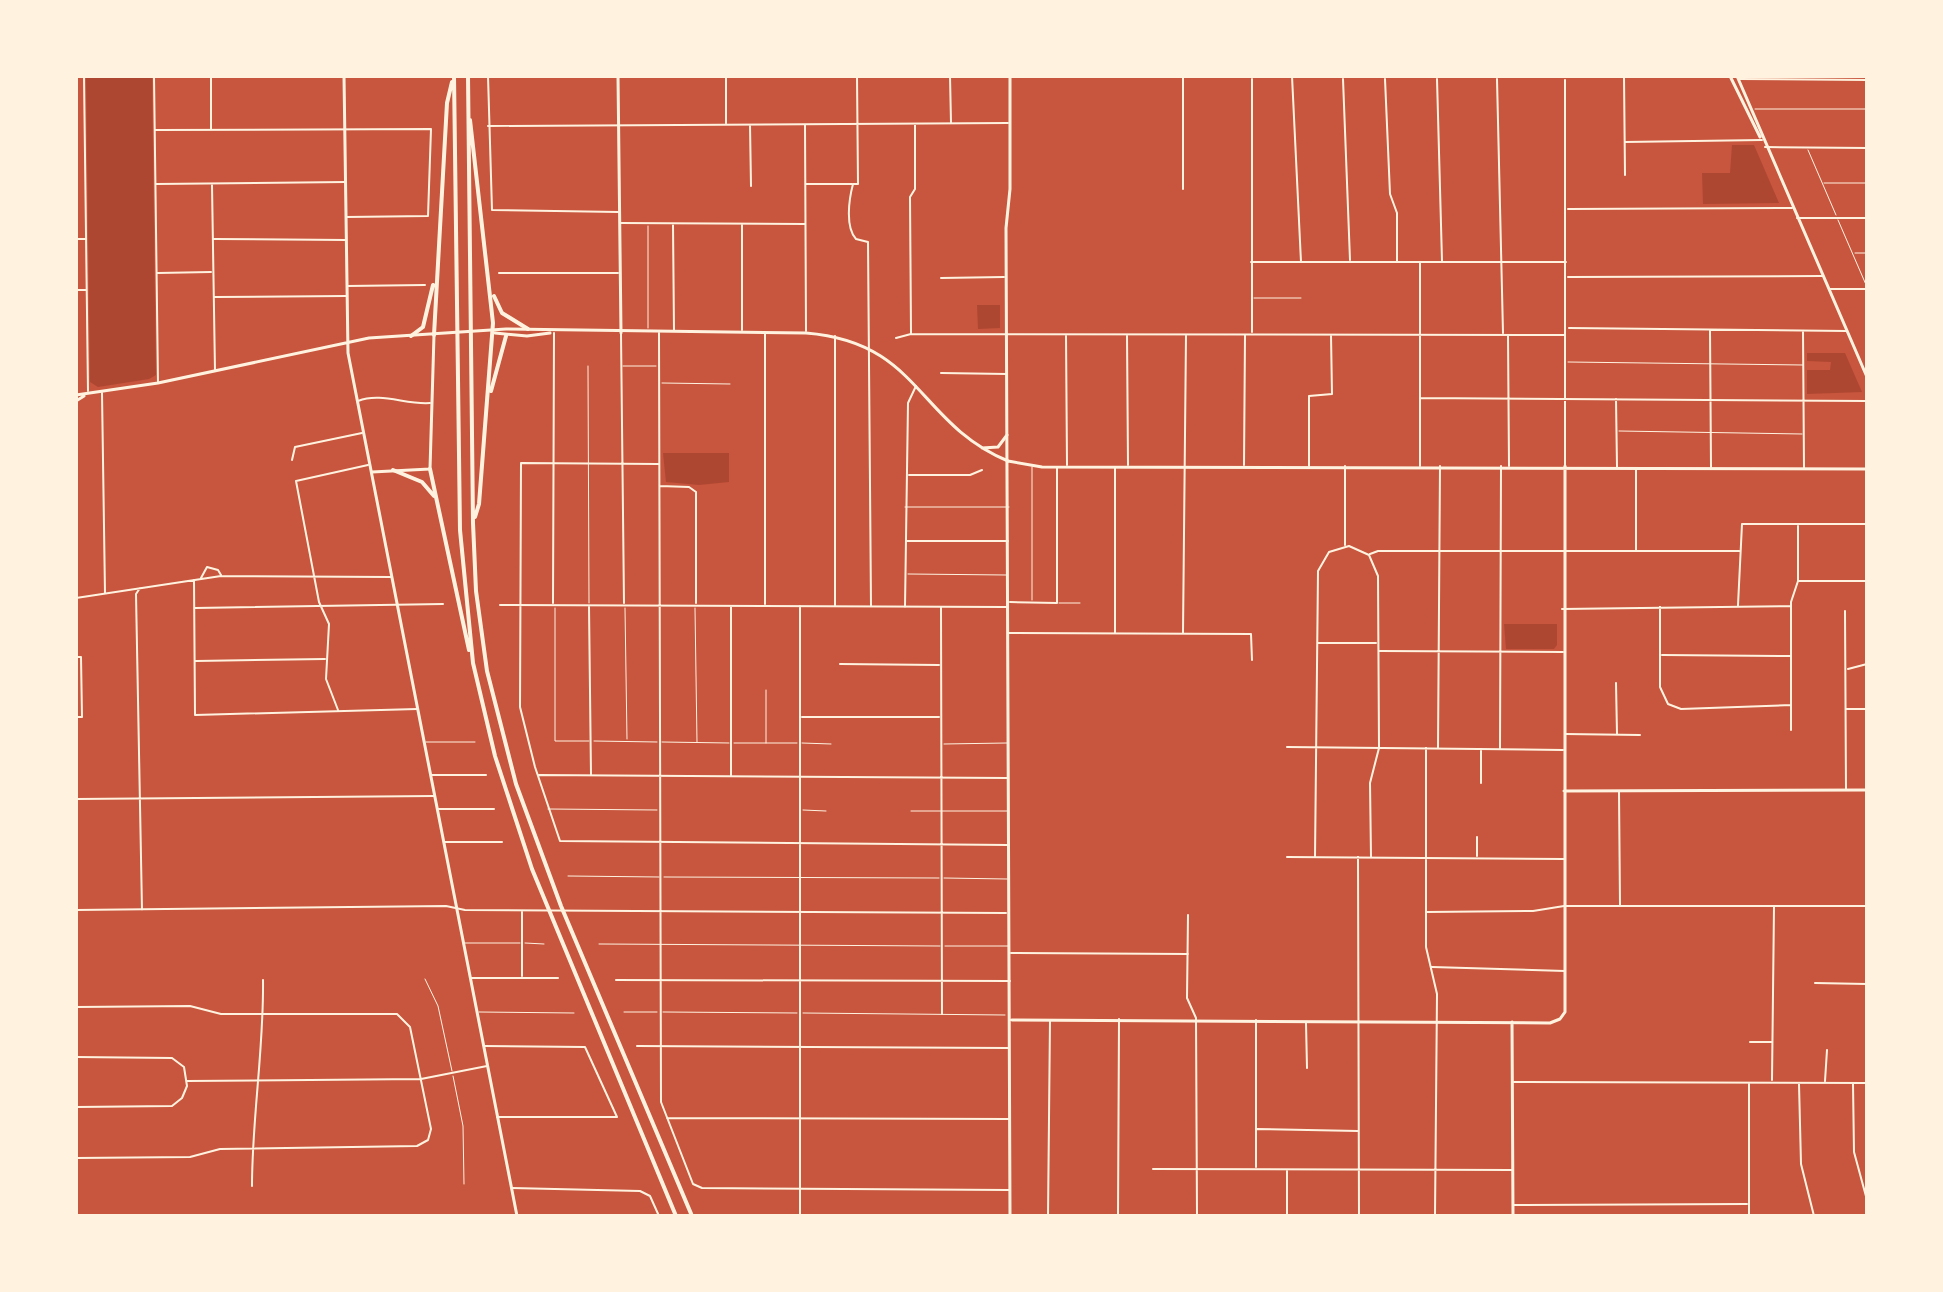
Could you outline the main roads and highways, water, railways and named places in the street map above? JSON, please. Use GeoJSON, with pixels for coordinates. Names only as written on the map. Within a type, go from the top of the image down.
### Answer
{"type":"FeatureCollection","features":[{"type":"Feature","properties":{"kind":"highway"},"geometry":{"type":"LineString","coordinates":[[434,335],[447,103],[454,76]]}},
{"type":"Feature","properties":{"kind":"highway"},"geometry":{"type":"LineString","coordinates":[[454,76],[460,530],[473,663]]}},
{"type":"Feature","properties":{"kind":"highway"},"geometry":{"type":"LineString","coordinates":[[468,76],[473,523],[477,601],[500,729],[535,840],[561,906],[692,1216]]}},
{"type":"Feature","properties":{"kind":"highway"},"geometry":{"type":"LineString","coordinates":[[468,94],[478,210],[491,289],[488,401],[479,504],[473,523]]}},
{"type":"Feature","properties":{"kind":"highway"},"geometry":{"type":"LineString","coordinates":[[411,336],[426,320],[435,279]]}},
{"type":"Feature","properties":{"kind":"highway"},"geometry":{"type":"LineString","coordinates":[[491,289],[502,313],[528,329]]}},
{"type":"Feature","properties":{"kind":"highway"},"geometry":{"type":"LineString","coordinates":[[488,401],[506,336]]}},
{"type":"Feature","properties":{"kind":"highway"},"geometry":{"type":"LineString","coordinates":[[430,469],[473,663],[512,813],[676,1216]]}},
{"type":"Feature","properties":{"kind":"highway"},"geometry":{"type":"LineString","coordinates":[[393,470],[422,482],[437,500]]}}]}
